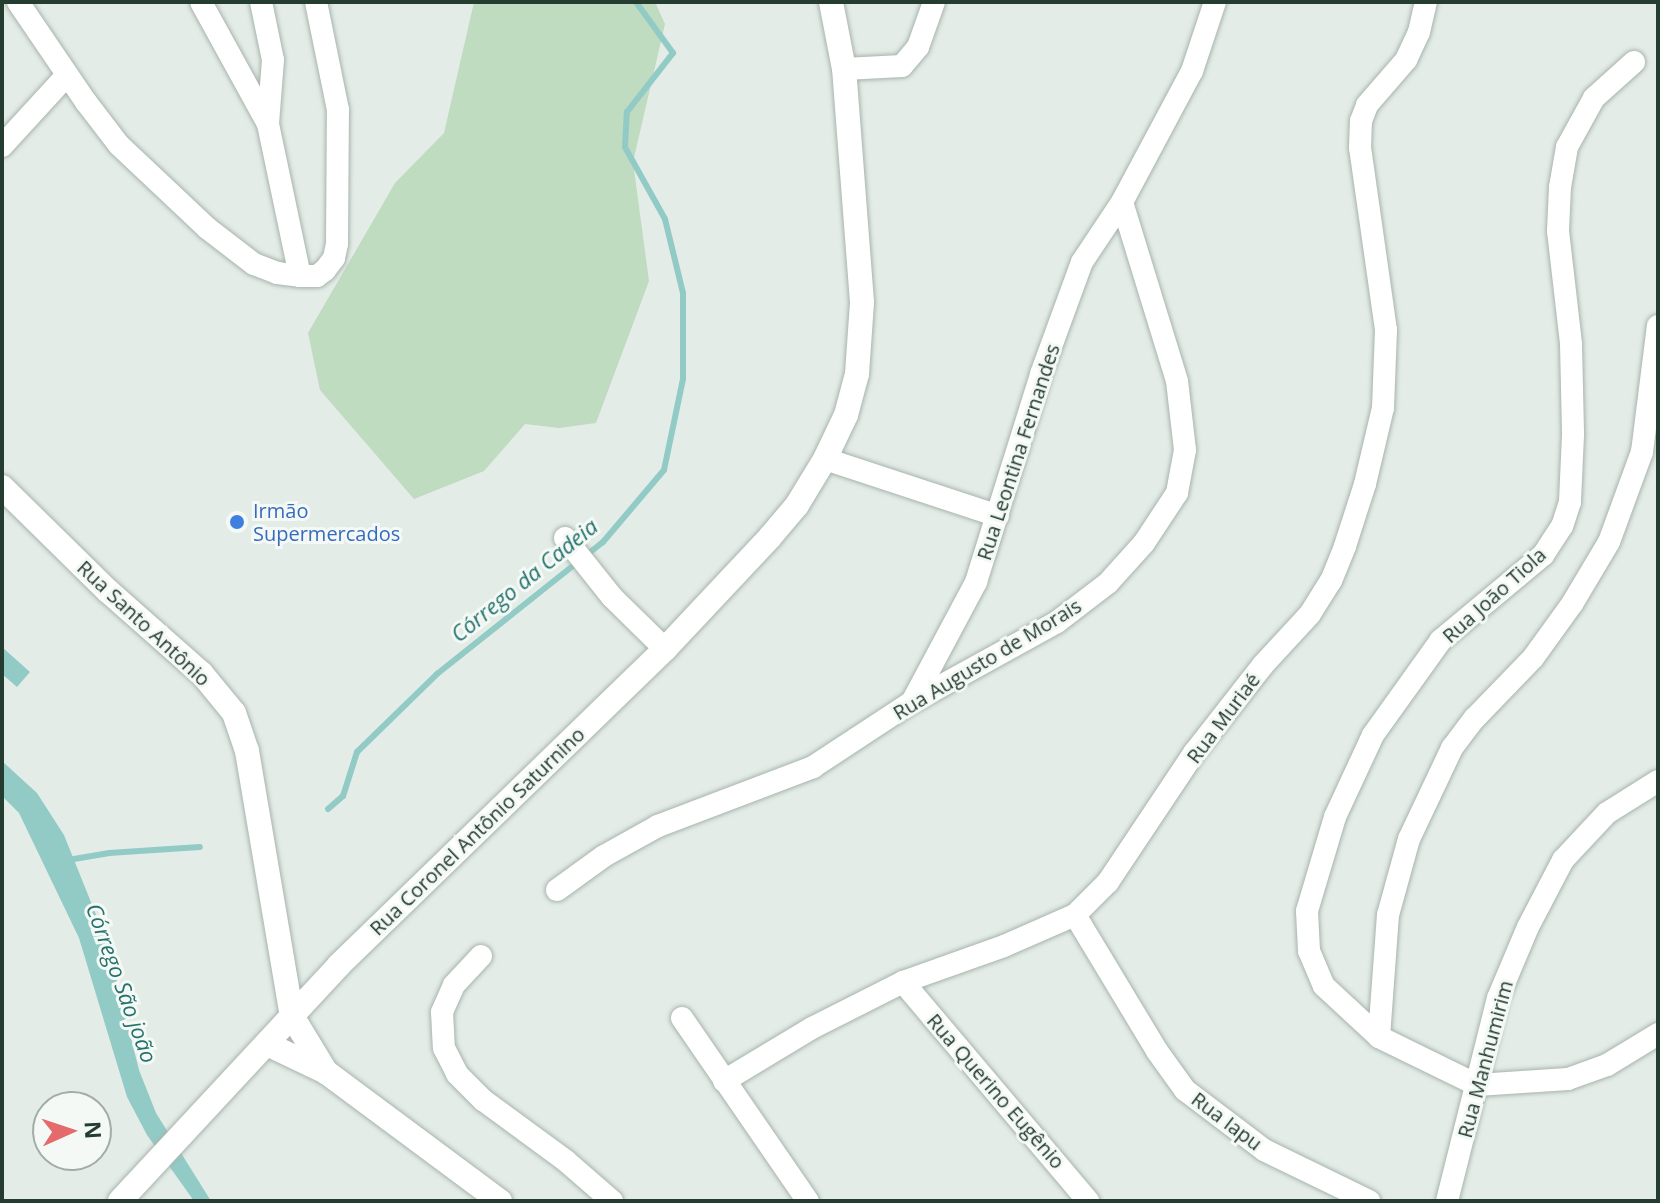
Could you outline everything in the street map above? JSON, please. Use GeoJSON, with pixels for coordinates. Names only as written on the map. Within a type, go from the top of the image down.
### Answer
{"type":"FeatureCollection","features":[{"type":"Feature","properties":{"kind":"street"},"geometry":{"type":"LineString","coordinates":[[18,2],[119,145],[207,228],[254,264],[277,273],[317,276],[334,258],[337,244],[338,110],[316,2]]}},
{"type":"Feature","properties":{"kind":"street"},"geometry":{"type":"LineString","coordinates":[[201,2],[268,124]]}},
{"type":"Feature","properties":{"kind":"street"},"geometry":{"type":"LineString","coordinates":[[261,2],[273,60],[268,124],[300,276]]}},
{"type":"Feature","properties":{"kind":"street","name":"Rua Coronel Antônio Saturnino"},"geometry":{"type":"LineString","coordinates":[[120,1201],[420,884],[665,649],[797,505],[825,459],[846,415],[857,374],[862,302],[844,69],[831,2]]}},
{"type":"Feature","properties":{"kind":"street"},"geometry":{"type":"LineString","coordinates":[[844,69],[902,66],[918,47],[934,2]]}},
{"type":"Feature","properties":{"kind":"street"},"geometry":{"type":"LineString","coordinates":[[1122,202],[1192,71],[1215,2]]}},
{"type":"Feature","properties":{"kind":"street","name":"Rua Muriaé"},"geometry":{"type":"LineString","coordinates":[[724,1081],[812,1028],[903,982],[1004,946],[1075,915],[1108,882],[1194,753],[1253,678],[1310,614],[1331,581],[1345,546],[1383,408],[1386,330],[1360,148],[1361,121],[1367,105],[1406,60],[1419,32],[1426,2]]}},
{"type":"Feature","properties":{"kind":"street","name":"Rua João Tiola"},"geometry":{"type":"LineString","coordinates":[[1477,1085],[1379,1037],[1324,986],[1309,951],[1307,911],[1335,817],[1373,735],[1441,640],[1543,555],[1562,526],[1570,502],[1573,435],[1571,344],[1558,231],[1560,187],[1567,147],[1594,98],[1634,62]]}},
{"type":"Feature","properties":{"kind":"street"},"geometry":{"type":"LineString","coordinates":[[2,146],[67,75]]}},
{"type":"Feature","properties":{"kind":"street","name":"Rua Leontina Fernandes"},"geometry":{"type":"LineString","coordinates":[[912,702],[976,582],[1041,374],[1082,262],[1122,202]]}},
{"type":"Feature","properties":{"kind":"street","name":"Rua Augusto de Morais"},"geometry":{"type":"LineString","coordinates":[[557,890],[604,856],[658,826],[813,767],[912,702],[1057,622],[1108,583],[1144,543],[1177,493],[1185,450],[1177,381],[1122,202]]}},
{"type":"Feature","properties":{"kind":"street"},"geometry":{"type":"LineString","coordinates":[[1379,1037],[1388,915],[1409,839],[1452,748],[1475,718],[1533,658],[1572,604],[1609,542],[1642,452],[1658,326]]}},
{"type":"Feature","properties":{"kind":"street"},"geometry":{"type":"LineString","coordinates":[[825,459],[998,516]]}},
{"type":"Feature","properties":{"kind":"street","name":"Rua Santo Antônio"},"geometry":{"type":"LineString","coordinates":[[2,487],[108,591],[202,674],[234,713],[247,751],[292,1016]]}},
{"type":"Feature","properties":{"kind":"street"},"geometry":{"type":"LineString","coordinates":[[571,544],[611,595],[665,649]]}},
{"type":"Feature","properties":{"kind":"street","name":"Rua Manhumirim"},"geometry":{"type":"LineString","coordinates":[[1447,1201],[1498,998],[1528,927],[1563,860],[1607,813],[1658,781]]}},
{"type":"Feature","properties":{"kind":"street","name":"Rua Iapu"},"geometry":{"type":"LineString","coordinates":[[1075,915],[1157,1051],[1185,1090],[1264,1150],[1369,1201]]}},
{"type":"Feature","properties":{"kind":"street"},"geometry":{"type":"LineString","coordinates":[[481,956],[454,985],[442,1012],[444,1048],[457,1074],[483,1100],[566,1161],[612,1201]]}},
{"type":"Feature","properties":{"kind":"street","name":"Rua Querino Eugênio"},"geometry":{"type":"LineString","coordinates":[[903,982],[1088,1201]]}},
{"type":"Feature","properties":{"kind":"street"},"geometry":{"type":"LineString","coordinates":[[292,1016],[326,1072]]}},
{"type":"Feature","properties":{"kind":"street"},"geometry":{"type":"LineString","coordinates":[[682,1018],[808,1201]]}},
{"type":"Feature","properties":{"kind":"street"},"geometry":{"type":"LineString","coordinates":[[1477,1085],[1568,1079],[1607,1065],[1658,1034]]}},
{"type":"Feature","properties":{"kind":"street"},"geometry":{"type":"LineString","coordinates":[[267,1044],[326,1072],[500,1201]]}},
{"type":"Feature","properties":{"kind":"green space"},"geometry":{"type":"Polygon","coordinates":[[[474,2],[655,2],[665,24],[633,162],[649,281],[596,423],[559,428],[525,424],[484,471],[414,499],[320,390],[308,333],[395,183],[444,133],[474,2]]]}},
{"type":"Feature","properties":{"kind":"water"},"geometry":{"type":"Polygon","coordinates":[[[2,647],[30,672],[17,687],[2,674],[2,647]]]}},
{"type":"Feature","properties":{"kind":"water"},"geometry":{"type":"Polygon","coordinates":[[[2,761],[37,793],[64,835],[107,942],[139,1070],[156,1113],[211,1201],[194,1201],[147,1135],[127,1097],[79,938],[19,813],[2,796],[2,761]]]}},
{"type":"Feature","properties":{"kind":"waterway","name":"Córrego da Cadeia"},"geometry":{"type":"LineString","coordinates":[[328,809],[343,796],[357,752],[437,674],[603,542],[664,470],[683,379],[683,293],[665,219],[625,147],[627,112],[673,53],[636,2]]}},
{"type":"Feature","properties":{"kind":"waterway","name":"Córrego da Cadeia"},"geometry":{"type":"LineString","coordinates":[[68,860],[109,853],[200,847]]}},
{"type":"Feature","properties":{"kind":"place","name":"Irmão Supermercados"},"geometry":{"type":"Point","coordinates":[237,522]}},
{"type":"Feature","properties":{"kind":"water label","name":"Córrego São joão"},"geometry":{"type":"Point","coordinates":[122,983]}}]}
